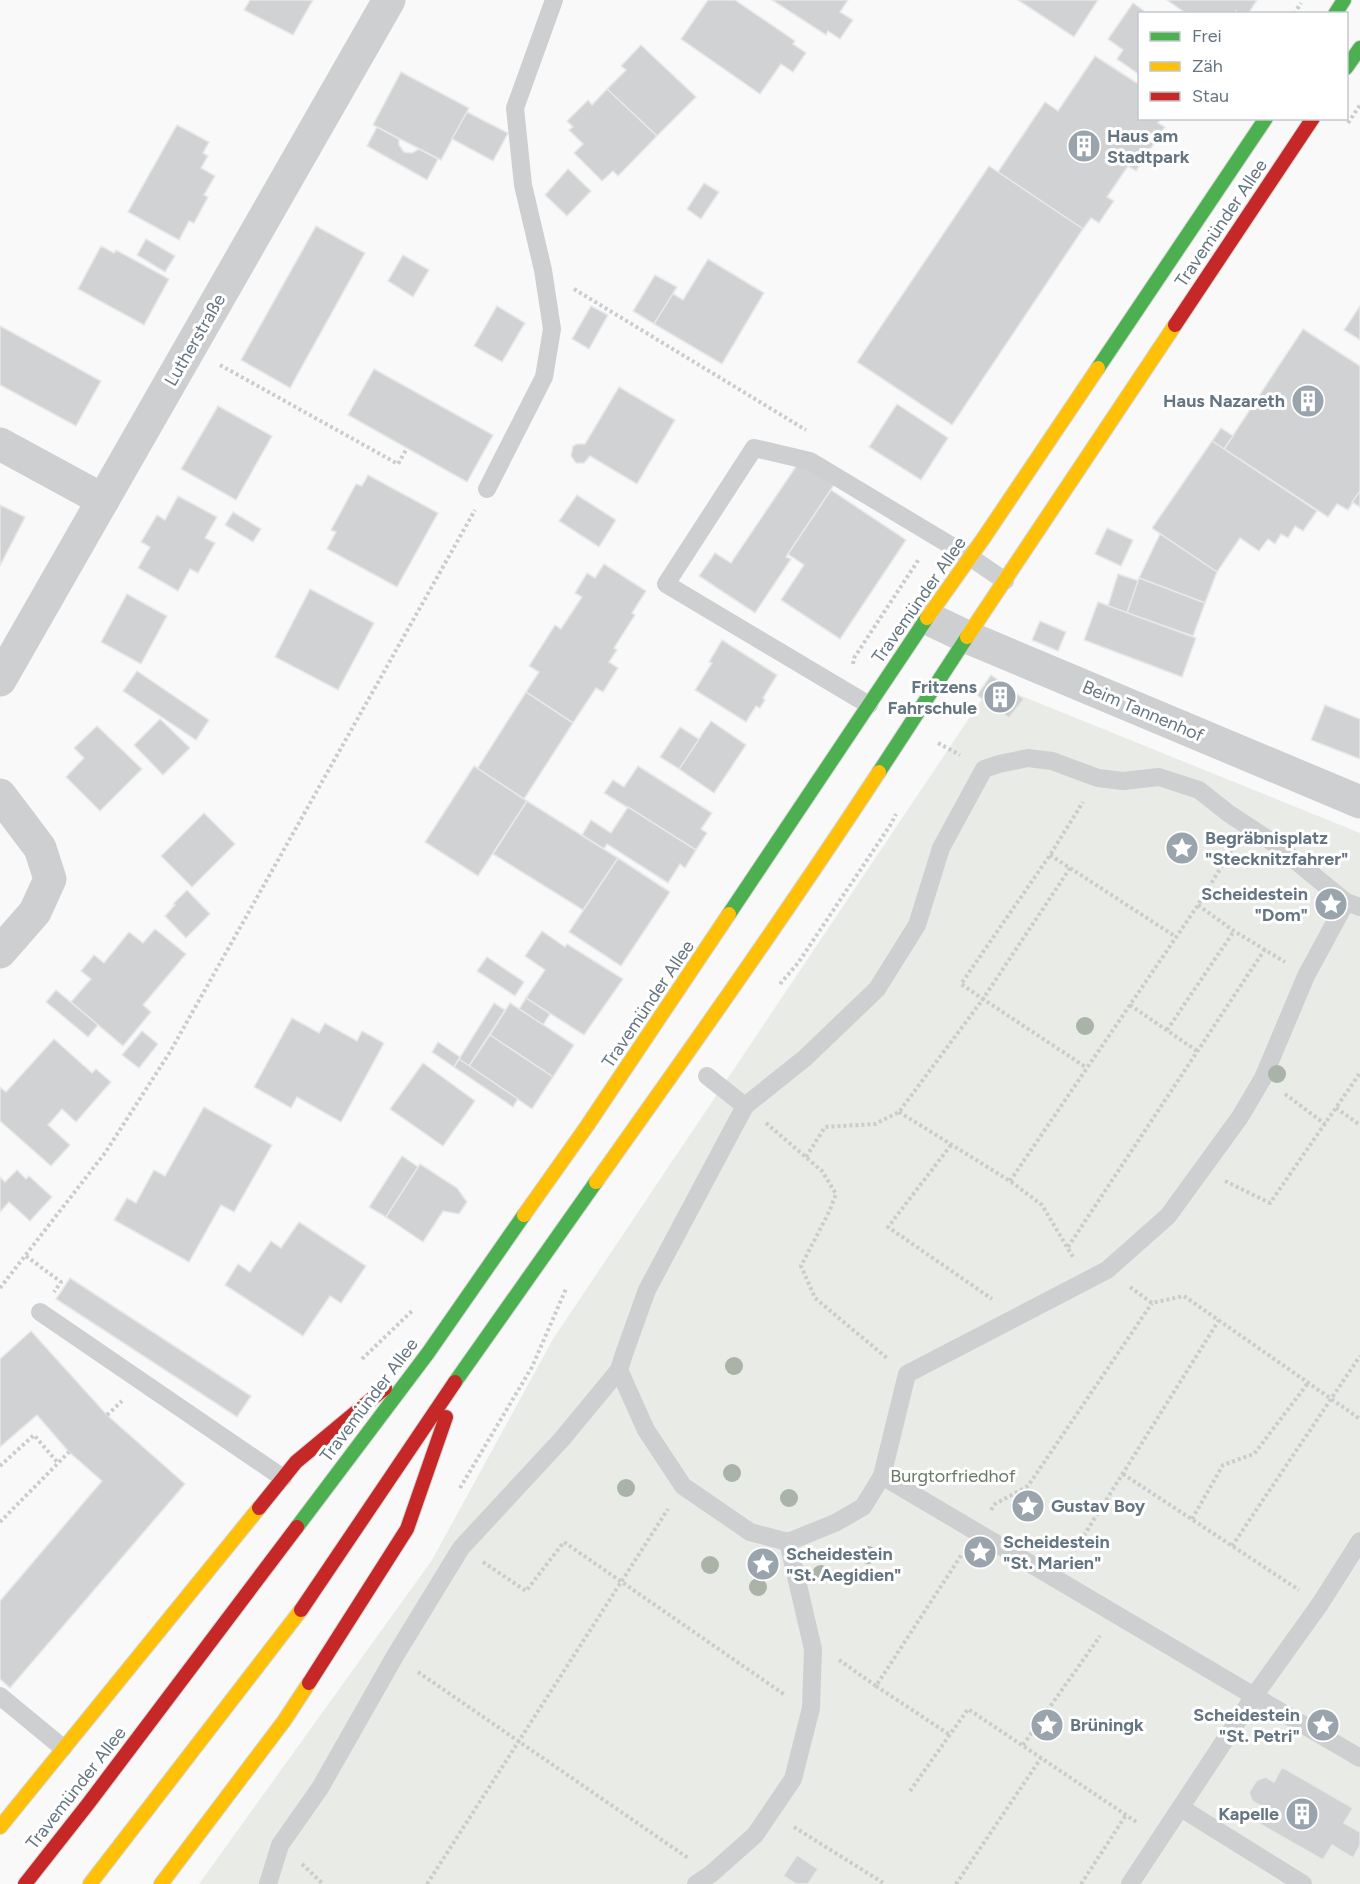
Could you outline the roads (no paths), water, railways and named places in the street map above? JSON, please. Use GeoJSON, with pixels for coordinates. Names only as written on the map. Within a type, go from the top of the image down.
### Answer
{"type":"FeatureCollection","features":[{"type":"Feature","properties":{"kind":"main road"},"geometry":{"type":"LineString","coordinates":[[1348,66],[1360,48]]}},
{"type":"Feature","properties":{"kind":"main road","name":"Travemünder Allee"},"geometry":{"type":"LineString","coordinates":[[25,1884],[95,1795],[428,1353],[587,1126],[927,618],[1265,120]]}},
{"type":"Feature","properties":{"kind":"main road","name":"Travemünder Allee"},"geometry":{"type":"LineString","coordinates":[[90,1884],[295,1618],[460,1375],[697,1039],[839,833],[1312,120]]}},
{"type":"Feature","properties":{"kind":"main road"},"geometry":{"type":"LineString","coordinates":[[0,1827],[296,1462],[428,1353]]}},
{"type":"Feature","properties":{"kind":"main road"},"geometry":{"type":"LineString","coordinates":[[162,1884],[284,1721],[407,1529],[460,1375]]}},
{"type":"Feature","properties":{"kind":"street","name":"Lutherstraße"},"geometry":{"type":"LineString","coordinates":[[0,680],[389,0]]}},
{"type":"Feature","properties":{"kind":"street"},"geometry":{"type":"LineString","coordinates":[[0,444],[103,500]]}},
{"type":"Feature","properties":{"kind":"street","name":"Beim Tannenhof"},"geometry":{"type":"LineString","coordinates":[[927,618],[967,638],[1360,802]]}},
{"type":"Feature","properties":{"kind":"street"},"geometry":{"type":"LineString","coordinates":[[0,795],[40,848],[50,879],[35,912],[0,952]]}},
{"type":"Feature","properties":{"kind":"lane"},"geometry":{"type":"LineString","coordinates":[[487,489],[544,377],[552,329],[543,270],[523,185],[515,108],[554,0]]}},
{"type":"Feature","properties":{"kind":"lane"},"geometry":{"type":"LineString","coordinates":[[869,705],[666,584],[754,448],[810,461],[970,557],[1005,581]]}},
{"type":"Feature","properties":{"kind":"lane"},"geometry":{"type":"LineString","coordinates":[[268,1884],[280,1845],[320,1788],[395,1656],[461,1548],[562,1439],[619,1370],[647,1290],[745,1106],[806,1058],[877,989],[917,926],[941,848],[984,769],[1028,758],[1052,761],[1098,778],[1123,781],[1159,777],[1198,790],[1275,844],[1353,905],[1306,976],[1263,1078],[1240,1117],[1168,1216],[1107,1270],[907,1374],[882,1476],[863,1507],[835,1523],[788,1542],[750,1532],[683,1486],[646,1430],[619,1370]]}},
{"type":"Feature","properties":{"kind":"lane"},"geometry":{"type":"LineString","coordinates":[[707,1076],[745,1106]]}},
{"type":"Feature","properties":{"kind":"lane"},"geometry":{"type":"LineString","coordinates":[[40,1312],[283,1478]]}},
{"type":"Feature","properties":{"kind":"lane"},"geometry":{"type":"LineString","coordinates":[[882,1476],[1360,1758]]}},
{"type":"Feature","properties":{"kind":"lane"},"geometry":{"type":"LineString","coordinates":[[1130,1884],[1254,1696],[1320,1604],[1360,1541]]}},
{"type":"Feature","properties":{"kind":"lane"},"geometry":{"type":"LineString","coordinates":[[704,1879],[755,1835],[794,1779],[810,1712],[813,1649],[788,1542]]}},
{"type":"Feature","properties":{"kind":"lane"},"geometry":{"type":"LineString","coordinates":[[0,1696],[63,1748]]}},
{"type":"Feature","properties":{"kind":"lane"},"geometry":{"type":"LineString","coordinates":[[1181,1808],[1303,1884]]}},
{"type":"Feature","properties":{"kind":"place","name":"Haus am Stadtpark"},"geometry":{"type":"Point","coordinates":[1084,146]}},
{"type":"Feature","properties":{"kind":"place","name":"Haus Nazareth"},"geometry":{"type":"Point","coordinates":[1308,401]}},
{"type":"Feature","properties":{"kind":"place","name":"Fritzens Fahrschule"},"geometry":{"type":"Point","coordinates":[1000,697]}},
{"type":"Feature","properties":{"kind":"place","name":"Begräbnisplatz \"Stecknitzfahrer\""},"geometry":{"type":"Point","coordinates":[1182,848]}},
{"type":"Feature","properties":{"kind":"place","name":"Scheidestein \"Dom\""},"geometry":{"type":"Point","coordinates":[1331,904]}},
{"type":"Feature","properties":{"kind":"place","name":"Gustav Boy"},"geometry":{"type":"Point","coordinates":[1028,1506]}},
{"type":"Feature","properties":{"kind":"place","name":"Scheidestein \"St. Marien\""},"geometry":{"type":"Point","coordinates":[980,1552]}},
{"type":"Feature","properties":{"kind":"place","name":"Scheidestein \"St. Aegidien\""},"geometry":{"type":"Point","coordinates":[763,1564]}},
{"type":"Feature","properties":{"kind":"place","name":"Brüningk"},"geometry":{"type":"Point","coordinates":[1047,1725]}},
{"type":"Feature","properties":{"kind":"place","name":"Scheidestein \"St. Petri\""},"geometry":{"type":"Point","coordinates":[1323,1725]}},
{"type":"Feature","properties":{"kind":"place","name":"Kapelle"},"geometry":{"type":"Point","coordinates":[1302,1814]}},
{"type":"Feature","properties":{"kind":"park label","name":"Burgtorfriedhof"},"geometry":{"type":"Point","coordinates":[953,1476]}}]}
